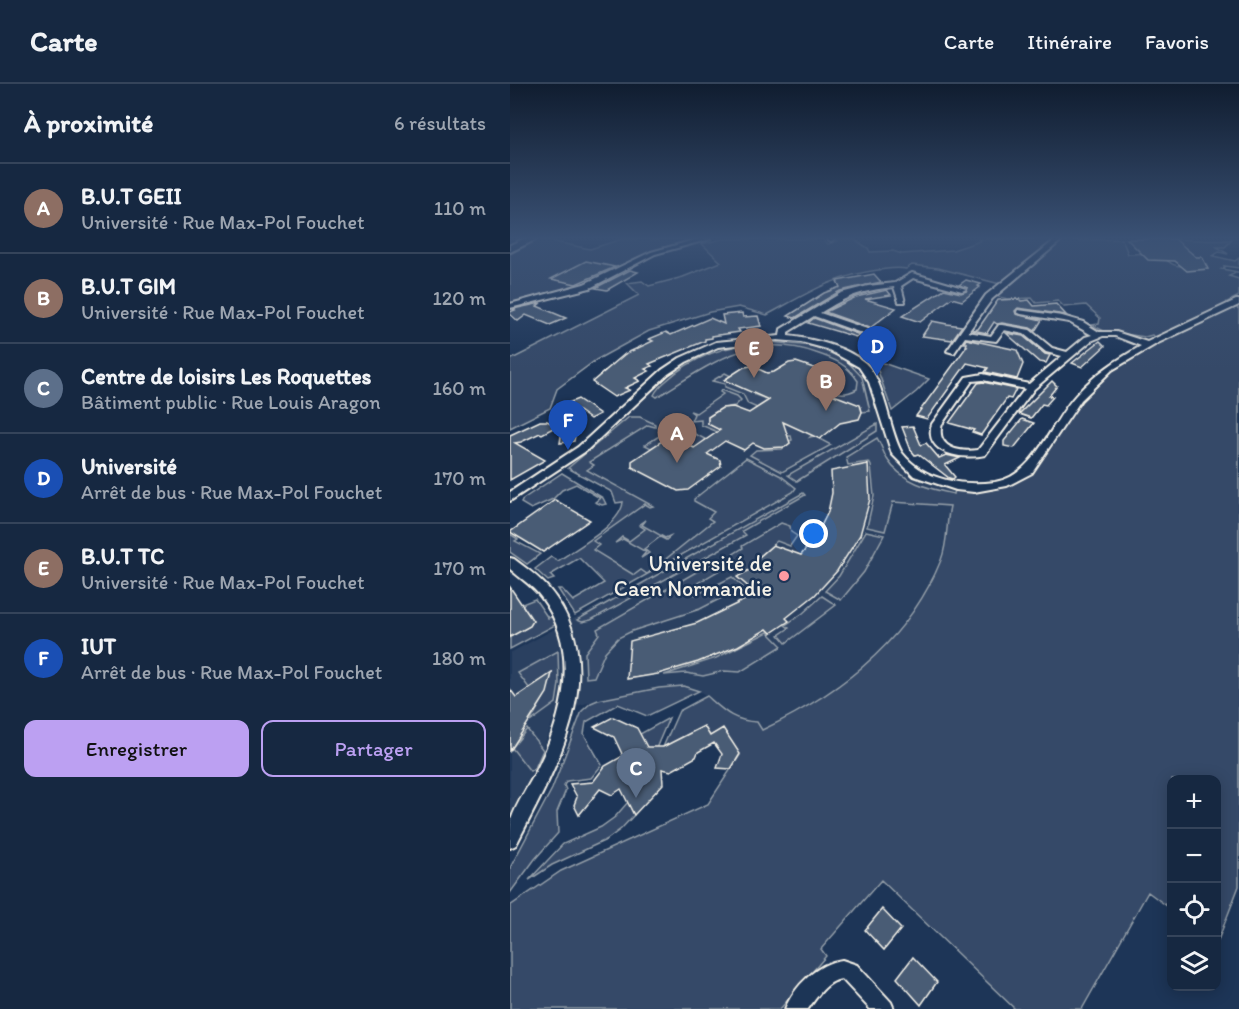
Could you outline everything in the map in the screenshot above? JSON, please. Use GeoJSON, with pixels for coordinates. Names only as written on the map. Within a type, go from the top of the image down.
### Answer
{"type":"FeatureCollection","features":[{"type":"Feature","properties":{"kind":"street"},"geometry":{"type":"LineString","coordinates":[[510,306],[593,282]]}},
{"type":"Feature","properties":{"kind":"street"},"geometry":{"type":"LineString","coordinates":[[783,338],[784,331],[848,294],[868,288],[897,285],[901,282]]}},
{"type":"Feature","properties":{"kind":"street"},"geometry":{"type":"LineString","coordinates":[[942,282],[962,289]]}},
{"type":"Feature","properties":{"kind":"street"},"geometry":{"type":"LineString","coordinates":[[951,351],[989,297],[1007,282]]}},
{"type":"Feature","properties":{"kind":"street"},"geometry":{"type":"LineString","coordinates":[[897,285],[902,300]]}},
{"type":"Feature","properties":{"kind":"street"},"geometry":{"type":"LineString","coordinates":[[510,497],[582,449],[665,372],[683,360],[726,343],[783,338],[824,345],[857,361],[867,370],[874,382],[895,449],[907,466],[918,474],[939,483],[974,488],[1003,484],[1023,475],[1085,391],[1109,368],[1147,345],[1239,302]]}},
{"type":"Feature","properties":{"kind":"street"},"geometry":{"type":"LineString","coordinates":[[1021,312],[1079,322],[1098,335]]}},
{"type":"Feature","properties":{"kind":"street"},"geometry":{"type":"LineString","coordinates":[[813,313],[870,333]]}},
{"type":"Feature","properties":{"kind":"street"},"geometry":{"type":"LineString","coordinates":[[965,334],[994,339],[1002,327],[1026,331],[1049,350],[1068,355]]}},
{"type":"Feature","properties":{"kind":"street"},"geometry":{"type":"LineString","coordinates":[[1032,387],[983,377],[969,378],[934,429],[935,436],[955,453],[971,455],[981,453],[1032,387],[1088,339],[1098,335],[1124,335],[1147,345]]}},
{"type":"Feature","properties":{"kind":"street"},"geometry":{"type":"LineString","coordinates":[[510,562],[544,588],[561,614],[568,630],[573,669],[562,728],[548,767],[510,839]]}},
{"type":"Feature","properties":{"kind":"street"},"geometry":{"type":"LineString","coordinates":[[795,1009],[829,971],[843,969],[850,972],[884,1009]]}},
{"type":"Feature","properties":{"kind":"shaded area"},"geometry":{"type":"Polygon","coordinates":[[[510,282],[588,282],[510,304],[510,282]]]}},
{"type":"Feature","properties":{"kind":"shaded area"},"geometry":{"type":"Polygon","coordinates":[[[644,282],[649,286],[663,282],[830,282],[767,315],[739,307],[710,312],[649,331],[596,360],[557,389],[550,408],[510,428],[510,360],[639,295],[627,283],[644,282]]]}},
{"type":"Feature","properties":{"kind":"shaded area"},"geometry":{"type":"Polygon","coordinates":[[[993,282],[1239,282],[1239,296],[1227,302],[1239,309],[1239,886],[1221,933],[1221,775],[1167,775],[1167,906],[1148,892],[1082,1009],[1015,1009],[881,880],[821,949],[826,956],[780,1009],[510,1009],[510,906],[561,871],[708,804],[740,755],[723,729],[710,736],[704,726],[663,747],[679,711],[707,696],[724,711],[735,717],[757,722],[762,730],[818,700],[868,662],[910,616],[927,589],[943,553],[950,506],[893,502],[885,531],[867,527],[874,496],[871,466],[869,462],[848,465],[846,457],[877,438],[893,467],[908,479],[926,487],[954,494],[956,486],[974,488],[1017,479],[1062,420],[1100,376],[1159,339],[1152,335],[1145,337],[1104,331],[1092,325],[1099,324],[1100,318],[1086,305],[1064,307],[1058,301],[1036,303],[1032,298],[1008,299],[994,296],[1000,284],[993,282]]]}},
{"type":"Feature","properties":{"kind":"shaded area","name":"Université de Caen Normandie"},"geometry":{"type":"Polygon","coordinates":[[[777,338],[812,342],[862,365],[889,431],[907,466],[956,486],[941,558],[923,597],[895,634],[864,668],[825,696],[762,730],[757,722],[738,720],[728,715],[699,691],[673,686],[598,700],[556,712],[540,758],[510,815],[510,653],[647,579],[640,579],[586,545],[638,507],[561,464],[661,376],[709,348],[777,338]]]}},
{"type":"Feature","properties":{"kind":"shaded area"},"geometry":{"type":"Polygon","coordinates":[[[769,342],[813,346],[845,359],[862,377],[870,411],[862,412],[861,407],[830,394],[816,383],[834,370],[836,371],[830,373],[832,378],[839,377],[836,381],[831,378],[826,382],[829,389],[841,393],[857,389],[858,381],[845,366],[823,355],[793,347],[752,348],[732,354],[695,373],[657,397],[654,395],[677,372],[701,357],[727,348],[769,342]]]}},
{"type":"Feature","properties":{"kind":"shaded area"},"geometry":{"type":"Polygon","coordinates":[[[857,354],[929,379],[892,411],[878,371],[857,354]]]}},
{"type":"Feature","properties":{"kind":"shaded area"},"geometry":{"type":"Polygon","coordinates":[[[725,373],[731,376],[728,382],[747,390],[754,390],[755,395],[769,400],[757,408],[748,404],[743,394],[725,387],[725,384],[712,381],[725,373]]]}},
{"type":"Feature","properties":{"kind":"shaded area"},"geometry":{"type":"Polygon","coordinates":[[[721,390],[741,400],[735,406],[722,408],[708,417],[708,424],[723,431],[720,433],[701,425],[701,420],[691,421],[694,414],[690,411],[696,413],[723,394],[721,390]]]}},
{"type":"Feature","properties":{"kind":"shaded area"},"geometry":{"type":"Polygon","coordinates":[[[629,417],[640,417],[655,424],[655,427],[648,425],[589,462],[594,465],[587,470],[653,506],[645,504],[593,541],[599,545],[593,550],[634,575],[641,570],[647,574],[713,521],[708,518],[714,512],[694,499],[746,458],[781,476],[796,488],[793,492],[575,615],[558,589],[562,589],[573,601],[604,583],[579,558],[550,575],[554,579],[548,581],[535,569],[551,557],[558,561],[586,543],[615,519],[620,511],[623,502],[616,503],[612,492],[568,468],[629,417]]]}},
{"type":"Feature","properties":{"kind":"shaded area"},"geometry":{"type":"Polygon","coordinates":[[[783,421],[812,435],[810,437],[814,436],[831,445],[782,472],[750,455],[756,450],[782,449],[790,443],[791,436],[782,430],[783,421]]]}},
{"type":"Feature","properties":{"kind":"shaded area"},"geometry":{"type":"Polygon","coordinates":[[[877,424],[877,431],[797,481],[788,475],[877,424]]]}},
{"type":"Feature","properties":{"kind":"shaded area"},"geometry":{"type":"Polygon","coordinates":[[[682,427],[681,433],[691,432],[709,441],[697,449],[674,440],[664,441],[651,448],[645,445],[664,433],[661,429],[682,427]]]}},
{"type":"Feature","properties":{"kind":"shaded area"},"geometry":{"type":"Polygon","coordinates":[[[562,473],[603,498],[606,504],[595,502],[600,498],[576,484],[562,490],[553,499],[531,509],[521,503],[523,499],[562,473]]]}},
{"type":"Feature","properties":{"kind":"shaded area"},"geometry":{"type":"Polygon","coordinates":[[[803,493],[805,495],[742,531],[746,535],[591,620],[582,622],[577,620],[803,493]]]}},
{"type":"Feature","properties":{"kind":"shaded area"},"geometry":{"type":"Polygon","coordinates":[[[646,520],[642,525],[665,538],[672,535],[666,540],[660,537],[644,549],[649,553],[641,558],[646,552],[623,539],[615,543],[622,537],[629,541],[645,529],[639,525],[646,520]]]}},
{"type":"Feature","properties":{"kind":"shaded area"},"geometry":{"type":"Polygon","coordinates":[[[781,523],[790,526],[791,532],[797,536],[790,546],[777,541],[752,563],[760,569],[751,575],[730,556],[743,548],[742,546],[781,523]]]}},
{"type":"Feature","properties":{"kind":"shaded area"},"geometry":{"type":"Polygon","coordinates":[[[866,531],[884,535],[864,572],[841,600],[825,591],[839,576],[866,531]]]}},
{"type":"Feature","properties":{"kind":"shaded area"},"geometry":{"type":"Polygon","coordinates":[[[510,534],[518,539],[515,541],[540,554],[527,564],[510,552],[510,534]]]}},
{"type":"Feature","properties":{"kind":"shaded area"},"geometry":{"type":"Polygon","coordinates":[[[717,560],[725,567],[694,585],[690,589],[691,593],[696,595],[732,577],[743,587],[700,609],[632,631],[618,638],[605,652],[594,677],[586,678],[585,653],[599,634],[597,629],[717,560]]]}},
{"type":"Feature","properties":{"kind":"shaded area"},"geometry":{"type":"Polygon","coordinates":[[[822,596],[836,605],[786,643],[779,635],[789,628],[785,625],[802,614],[822,596]]]}},
{"type":"Feature","properties":{"kind":"shaded area"},"geometry":{"type":"Polygon","coordinates":[[[535,599],[548,618],[554,616],[557,624],[510,649],[510,637],[530,626],[533,621],[522,604],[535,599]]]}},
{"type":"Feature","properties":{"kind":"shaded area"},"geometry":{"type":"Polygon","coordinates":[[[768,632],[782,646],[740,672],[724,671],[703,676],[686,673],[664,675],[716,658],[768,632]]]}},
{"type":"Feature","properties":{"kind":"shaded area"},"geometry":{"type":"Polygon","coordinates":[[[558,651],[559,684],[556,703],[530,722],[544,697],[552,674],[529,688],[518,673],[558,651]]]}},
{"type":"Feature","properties":{"kind":"shaded area"},"geometry":{"type":"Polygon","coordinates":[[[683,686],[699,691],[647,716],[618,704],[586,722],[584,734],[602,765],[591,778],[567,781],[564,785],[566,790],[557,812],[558,833],[510,893],[510,868],[552,789],[582,711],[598,700],[659,688],[683,686]]]}},
{"type":"Feature","properties":{"kind":"shaded area"},"geometry":{"type":"Polygon","coordinates":[[[669,718],[651,760],[640,734],[669,718]]]}},
{"type":"Feature","properties":{"kind":"shaded area"},"geometry":{"type":"Polygon","coordinates":[[[527,729],[543,750],[535,768],[530,771],[512,748],[527,729]]]}},
{"type":"Feature","properties":{"kind":"shaded area"},"geometry":{"type":"Polygon","coordinates":[[[628,802],[634,815],[621,829],[606,840],[552,865],[529,880],[563,844],[601,827],[615,817],[628,802]]]}},
{"type":"Feature","properties":{"kind":"building"},"geometry":{"type":"Polygon","coordinates":[[[606,282],[620,282],[607,290],[595,288],[606,282]]]}},
{"type":"Feature","properties":{"kind":"building"},"geometry":{"type":"Polygon","coordinates":[[[838,282],[880,282],[840,291],[795,318],[788,316],[824,293],[840,287],[838,282]]]}},
{"type":"Feature","properties":{"kind":"building"},"geometry":{"type":"Polygon","coordinates":[[[963,282],[981,284],[962,301],[952,298],[920,322],[902,316],[944,289],[961,293],[967,291],[968,288],[959,285],[963,282]]]}},
{"type":"Feature","properties":{"kind":"building"},"geometry":{"type":"Polygon","coordinates":[[[887,290],[891,295],[865,299],[896,308],[870,328],[825,312],[856,297],[887,290]]]}},
{"type":"Feature","properties":{"kind":"building"},"geometry":{"type":"Polygon","coordinates":[[[998,300],[1029,300],[1034,306],[1056,304],[1066,315],[1018,308],[1015,311],[1016,314],[1042,320],[1035,331],[1030,328],[994,322],[987,333],[972,330],[978,329],[998,300]]]}},
{"type":"Feature","properties":{"kind":"building"},"geometry":{"type":"Polygon","coordinates":[[[541,303],[537,306],[566,318],[550,325],[526,315],[518,321],[510,314],[515,310],[513,309],[541,303]]]}},
{"type":"Feature","properties":{"kind":"building"},"geometry":{"type":"Polygon","coordinates":[[[742,313],[743,317],[758,316],[761,326],[712,336],[712,338],[649,364],[652,366],[645,369],[649,371],[635,378],[640,381],[625,388],[630,390],[614,397],[592,382],[625,354],[653,341],[649,339],[666,332],[671,335],[710,318],[724,324],[722,315],[742,313]]]}},
{"type":"Feature","properties":{"kind":"building"},"geometry":{"type":"Polygon","coordinates":[[[814,318],[860,335],[856,337],[808,323],[814,318]]]}},
{"type":"Feature","properties":{"kind":"building"},"geometry":{"type":"Polygon","coordinates":[[[932,321],[962,326],[952,340],[922,336],[932,321]]]}},
{"type":"Feature","properties":{"kind":"building"},"geometry":{"type":"Polygon","coordinates":[[[1006,333],[1023,336],[1045,354],[1050,355],[1046,363],[1039,362],[1006,333]]]}},
{"type":"Feature","properties":{"kind":"building"},"geometry":{"type":"Polygon","coordinates":[[[966,339],[1017,350],[1023,364],[1017,379],[985,372],[988,368],[967,363],[927,419],[916,416],[967,346],[967,343],[964,343],[966,339]]]}},
{"type":"Feature","properties":{"kind":"building"},"geometry":{"type":"Polygon","coordinates":[[[1100,341],[1105,346],[1082,367],[1072,363],[1100,341]]]}},
{"type":"Feature","properties":{"kind":"building"},"geometry":{"type":"Polygon","coordinates":[[[796,362],[817,369],[819,378],[834,395],[860,405],[862,412],[859,419],[840,423],[820,439],[783,422],[790,443],[785,447],[764,448],[753,443],[744,450],[725,441],[707,454],[720,460],[721,466],[688,490],[678,491],[632,467],[632,461],[665,439],[675,439],[694,448],[720,430],[708,424],[708,417],[722,408],[733,407],[749,413],[769,400],[724,380],[744,367],[752,366],[767,373],[796,362]]]}},
{"type":"Feature","properties":{"kind":"building"},"geometry":{"type":"Polygon","coordinates":[[[1052,381],[1057,386],[1049,396],[1053,397],[1046,405],[1042,404],[1031,418],[1019,414],[1052,381]]]}},
{"type":"Feature","properties":{"kind":"building"},"geometry":{"type":"Polygon","coordinates":[[[978,383],[1016,389],[1011,399],[1007,398],[981,435],[972,432],[974,430],[949,423],[978,383]]]}},
{"type":"Feature","properties":{"kind":"building"},"geometry":{"type":"Polygon","coordinates":[[[578,399],[600,414],[590,419],[568,403],[578,399]]]}},
{"type":"Feature","properties":{"kind":"building"},"geometry":{"type":"Polygon","coordinates":[[[579,415],[574,441],[560,443],[563,423],[579,415]]]}},
{"type":"Feature","properties":{"kind":"building"},"geometry":{"type":"Polygon","coordinates":[[[1022,419],[1034,423],[1014,448],[1004,446],[1004,441],[1022,419]]]}},
{"type":"Feature","properties":{"kind":"building"},"geometry":{"type":"Polygon","coordinates":[[[540,421],[547,421],[557,426],[515,443],[545,460],[510,480],[510,435],[540,421]]]}},
{"type":"Feature","properties":{"kind":"building"},"geometry":{"type":"Polygon","coordinates":[[[913,426],[921,445],[926,443],[939,458],[946,455],[960,458],[945,465],[955,477],[953,479],[918,454],[915,455],[911,450],[902,427],[913,426]]]}},
{"type":"Feature","properties":{"kind":"building"},"geometry":{"type":"Polygon","coordinates":[[[868,464],[870,499],[860,535],[837,571],[815,595],[786,618],[789,621],[771,633],[767,629],[738,646],[698,662],[658,674],[627,679],[630,641],[697,623],[757,594],[737,577],[756,566],[752,563],[773,545],[801,555],[816,536],[828,512],[832,493],[831,471],[868,464]]]}},
{"type":"Feature","properties":{"kind":"building"},"geometry":{"type":"Polygon","coordinates":[[[555,500],[590,520],[543,552],[510,532],[555,500]]]}},
{"type":"Feature","properties":{"kind":"building"},"geometry":{"type":"Polygon","coordinates":[[[510,587],[533,621],[530,626],[510,637],[510,587]]]}},
{"type":"Feature","properties":{"kind":"building"},"geometry":{"type":"Polygon","coordinates":[[[552,673],[547,693],[510,751],[510,689],[516,697],[552,673]]]}},
{"type":"Feature","properties":{"kind":"building"},"geometry":{"type":"Polygon","coordinates":[[[613,717],[637,728],[647,747],[663,747],[704,726],[710,736],[723,728],[740,754],[731,769],[717,768],[722,754],[714,743],[698,752],[696,757],[671,771],[662,769],[663,784],[634,815],[621,789],[612,795],[600,789],[579,815],[574,805],[577,797],[570,784],[593,782],[605,766],[623,756],[614,737],[594,727],[613,717]]]}},
{"type":"Feature","properties":{"kind":"building"},"geometry":{"type":"Polygon","coordinates":[[[882,909],[901,929],[884,950],[865,930],[882,909]]]}},
{"type":"Feature","properties":{"kind":"building"},"geometry":{"type":"Polygon","coordinates":[[[913,957],[937,982],[921,1005],[897,978],[913,957]]]}},
{"type":"Feature","properties":{"kind":"place","name":"Université"},"geometry":{"type":"Point","coordinates":[877,376]}},
{"type":"Feature","properties":{"kind":"place","name":"B.U.T TC"},"geometry":{"type":"Point","coordinates":[754,378]}},
{"type":"Feature","properties":{"kind":"place","name":"B.U.T GIM"},"geometry":{"type":"Point","coordinates":[826,411]}},
{"type":"Feature","properties":{"kind":"place","name":"IUT"},"geometry":{"type":"Point","coordinates":[568,450]}},
{"type":"Feature","properties":{"kind":"place","name":"B.U.T GEII"},"geometry":{"type":"Point","coordinates":[677,463]}},
{"type":"Feature","properties":{"kind":"place","name":"Université de Caen Normandie"},"geometry":{"type":"Point","coordinates":[784,576]}},
{"type":"Feature","properties":{"kind":"place","name":"Centre de loisirs Les Roquettes"},"geometry":{"type":"Point","coordinates":[636,798]}}]}
